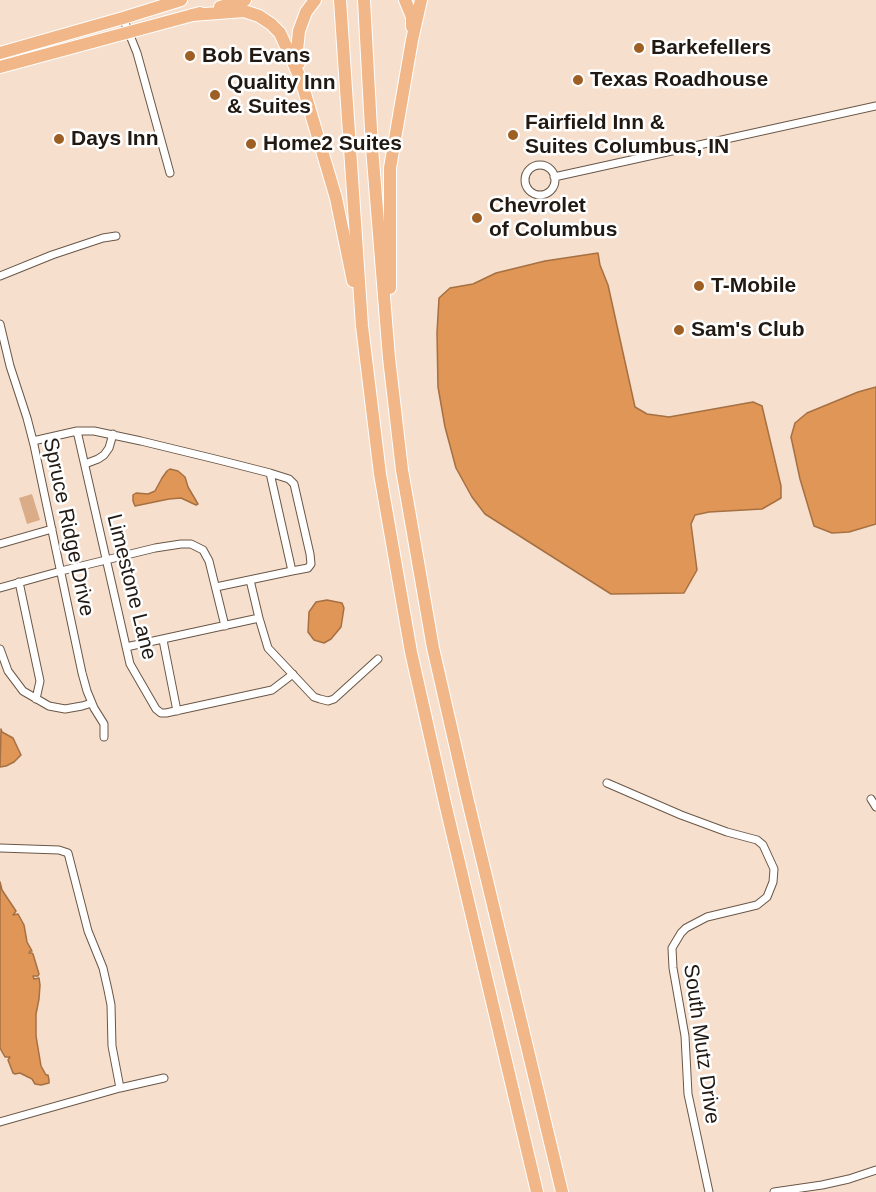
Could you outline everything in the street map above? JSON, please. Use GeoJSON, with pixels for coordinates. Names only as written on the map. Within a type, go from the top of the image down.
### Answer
{"type":"FeatureCollection","features":[{"type":"Feature","properties":{"kind":"highway"},"geometry":{"type":"LineString","coordinates":[[0,53],[181,0]]}},
{"type":"Feature","properties":{"kind":"highway"},"geometry":{"type":"LineString","coordinates":[[0,68],[244,0]]}},
{"type":"Feature","properties":{"kind":"highway"},"geometry":{"type":"LineString","coordinates":[[301,80],[297,50],[299,31],[306,12],[315,0]]}},
{"type":"Feature","properties":{"kind":"highway"},"geometry":{"type":"LineString","coordinates":[[405,0],[412,17],[412,40]]}},
{"type":"Feature","properties":{"kind":"highway"},"geometry":{"type":"LineString","coordinates":[[389,358],[391,342],[390,168],[421,0]]}},
{"type":"Feature","properties":{"kind":"highway"},"geometry":{"type":"LineString","coordinates":[[364,2],[372,148],[389,358],[402,470],[433,648],[562,1192]]}},
{"type":"Feature","properties":{"kind":"highway"},"geometry":{"type":"LineString","coordinates":[[340,3],[362,326],[380,474],[411,652],[537,1192]]}},
{"type":"Feature","properties":{"kind":"highway"},"geometry":{"type":"LineString","coordinates":[[192,15],[244,11],[259,15],[280,33],[301,80],[336,198],[362,326]]}},
{"type":"Feature","properties":{"kind":"street"},"geometry":{"type":"LineString","coordinates":[[123,18],[137,53],[170,173]]}},
{"type":"Feature","properties":{"kind":"street"},"geometry":{"type":"LineString","coordinates":[[554,177],[876,106]]}},
{"type":"Feature","properties":{"kind":"street"},"geometry":{"type":"LineString","coordinates":[[538,166],[549,169],[554,177],[555,182],[551,190],[542,195],[533,194],[526,187],[527,173],[538,166]]}},
{"type":"Feature","properties":{"kind":"street"},"geometry":{"type":"LineString","coordinates":[[0,276],[52,255],[116,236]]}},
{"type":"Feature","properties":{"kind":"street","name":"Spruce Ridge Drive"},"geometry":{"type":"LineString","coordinates":[[0,324],[33,441],[82,673],[92,703],[104,724],[104,737]]}},
{"type":"Feature","properties":{"kind":"street"},"geometry":{"type":"LineString","coordinates":[[33,441],[77,431],[94,431],[288,479],[294,484],[311,564],[308,568],[216,586]]}},
{"type":"Feature","properties":{"kind":"street","name":"Limestone Lane"},"geometry":{"type":"LineString","coordinates":[[77,431],[130,664],[156,709],[161,713],[177,711]]}},
{"type":"Feature","properties":{"kind":"street"},"geometry":{"type":"LineString","coordinates":[[85,464],[104,455],[109,448],[113,434]]}},
{"type":"Feature","properties":{"kind":"street"},"geometry":{"type":"LineString","coordinates":[[270,473],[292,571]]}},
{"type":"Feature","properties":{"kind":"street"},"geometry":{"type":"LineString","coordinates":[[0,544],[52,529]]}},
{"type":"Feature","properties":{"kind":"street"},"geometry":{"type":"LineString","coordinates":[[0,588],[155,548],[191,544],[203,550],[209,561],[225,626]]}},
{"type":"Feature","properties":{"kind":"street"},"geometry":{"type":"LineString","coordinates":[[250,580],[268,648],[314,697],[328,701],[334,699],[378,659]]}},
{"type":"Feature","properties":{"kind":"street"},"geometry":{"type":"LineString","coordinates":[[19,582],[40,681],[36,699]]}},
{"type":"Feature","properties":{"kind":"street"},"geometry":{"type":"LineString","coordinates":[[126,647],[259,618]]}},
{"type":"Feature","properties":{"kind":"street"},"geometry":{"type":"LineString","coordinates":[[163,640],[177,711],[272,690],[292,674]]}},
{"type":"Feature","properties":{"kind":"street"},"geometry":{"type":"LineString","coordinates":[[0,649],[8,671],[22,691],[49,706],[65,709],[92,703]]}},
{"type":"Feature","properties":{"kind":"street","name":"South Mutz Drive"},"geometry":{"type":"LineString","coordinates":[[607,783],[681,815],[757,840],[763,845],[774,869],[773,882],[767,897],[757,905],[707,917],[686,928],[672,948],[673,968],[685,1036],[688,1094],[710,1192]]}},
{"type":"Feature","properties":{"kind":"street"},"geometry":{"type":"LineString","coordinates":[[871,799],[876,807]]}},
{"type":"Feature","properties":{"kind":"street"},"geometry":{"type":"LineString","coordinates":[[0,849],[59,850],[68,853],[88,931],[103,968],[108,990],[111,1005],[112,1046],[120,1088]]}},
{"type":"Feature","properties":{"kind":"street"},"geometry":{"type":"LineString","coordinates":[[0,1122],[164,1078]]}},
{"type":"Feature","properties":{"kind":"street"},"geometry":{"type":"LineString","coordinates":[[774,1192],[849,1179],[876,1170]]}},
{"type":"Feature","properties":{"kind":"shaded area"},"geometry":{"type":"Polygon","coordinates":[[[598,253],[608,285],[635,407],[647,414],[669,417],[753,402],[762,406],[781,486],[781,498],[762,509],[695,515],[691,524],[697,570],[684,593],[611,594],[485,514],[472,497],[456,468],[445,427],[438,387],[439,298],[450,288],[473,284],[496,273],[545,261],[598,253]]]}},
{"type":"Feature","properties":{"kind":"shaded area"},"geometry":{"type":"Polygon","coordinates":[[[876,387],[876,524],[849,532],[832,533],[814,526],[791,437],[795,423],[807,413],[876,387]]]}},
{"type":"Feature","properties":{"kind":"shaded area"},"geometry":{"type":"Polygon","coordinates":[[[170,469],[178,471],[185,477],[198,504],[181,498],[135,506],[133,495],[155,491],[170,469]]]}},
{"type":"Feature","properties":{"kind":"shaded area"},"geometry":{"type":"Polygon","coordinates":[[[32,494],[40,520],[27,524],[19,498],[32,494]]]}},
{"type":"Feature","properties":{"kind":"shaded area"},"geometry":{"type":"Polygon","coordinates":[[[327,600],[342,603],[344,608],[341,627],[331,639],[324,643],[314,640],[308,632],[309,612],[316,602],[327,600]]]}},
{"type":"Feature","properties":{"kind":"shaded area"},"geometry":{"type":"Polygon","coordinates":[[[1,729],[13,738],[21,755],[14,762],[0,767],[1,729]]]}},
{"type":"Feature","properties":{"kind":"shaded area"},"geometry":{"type":"Polygon","coordinates":[[[0,882],[2,890],[16,911],[13,915],[18,914],[24,925],[27,942],[32,951],[29,953],[33,954],[39,974],[33,976],[34,979],[39,978],[40,985],[36,1036],[41,1066],[49,1080],[49,1083],[41,1085],[35,1084],[32,1079],[20,1073],[13,1073],[8,1060],[10,1057],[5,1057],[0,1048],[0,882]]]}},
{"type":"Feature","properties":{"kind":"place","name":"Barkefellers"},"geometry":{"type":"Point","coordinates":[639,48]}},
{"type":"Feature","properties":{"kind":"place","name":"Bob Evans"},"geometry":{"type":"Point","coordinates":[190,56]}},
{"type":"Feature","properties":{"kind":"place","name":"Texas Roadhouse"},"geometry":{"type":"Point","coordinates":[578,80]}},
{"type":"Feature","properties":{"kind":"place","name":"Quality Inn & Suites"},"geometry":{"type":"Point","coordinates":[215,95]}},
{"type":"Feature","properties":{"kind":"place","name":"Fairfield Inn & Suites Columbus, IN"},"geometry":{"type":"Point","coordinates":[513,135]}},
{"type":"Feature","properties":{"kind":"place","name":"Days Inn"},"geometry":{"type":"Point","coordinates":[59,139]}},
{"type":"Feature","properties":{"kind":"place","name":"Home2 Suites"},"geometry":{"type":"Point","coordinates":[251,144]}},
{"type":"Feature","properties":{"kind":"place","name":"Chevrolet of Columbus"},"geometry":{"type":"Point","coordinates":[477,218]}},
{"type":"Feature","properties":{"kind":"place","name":"T-Mobile"},"geometry":{"type":"Point","coordinates":[699,286]}},
{"type":"Feature","properties":{"kind":"place","name":"Sam's Club"},"geometry":{"type":"Point","coordinates":[679,330]}}]}
